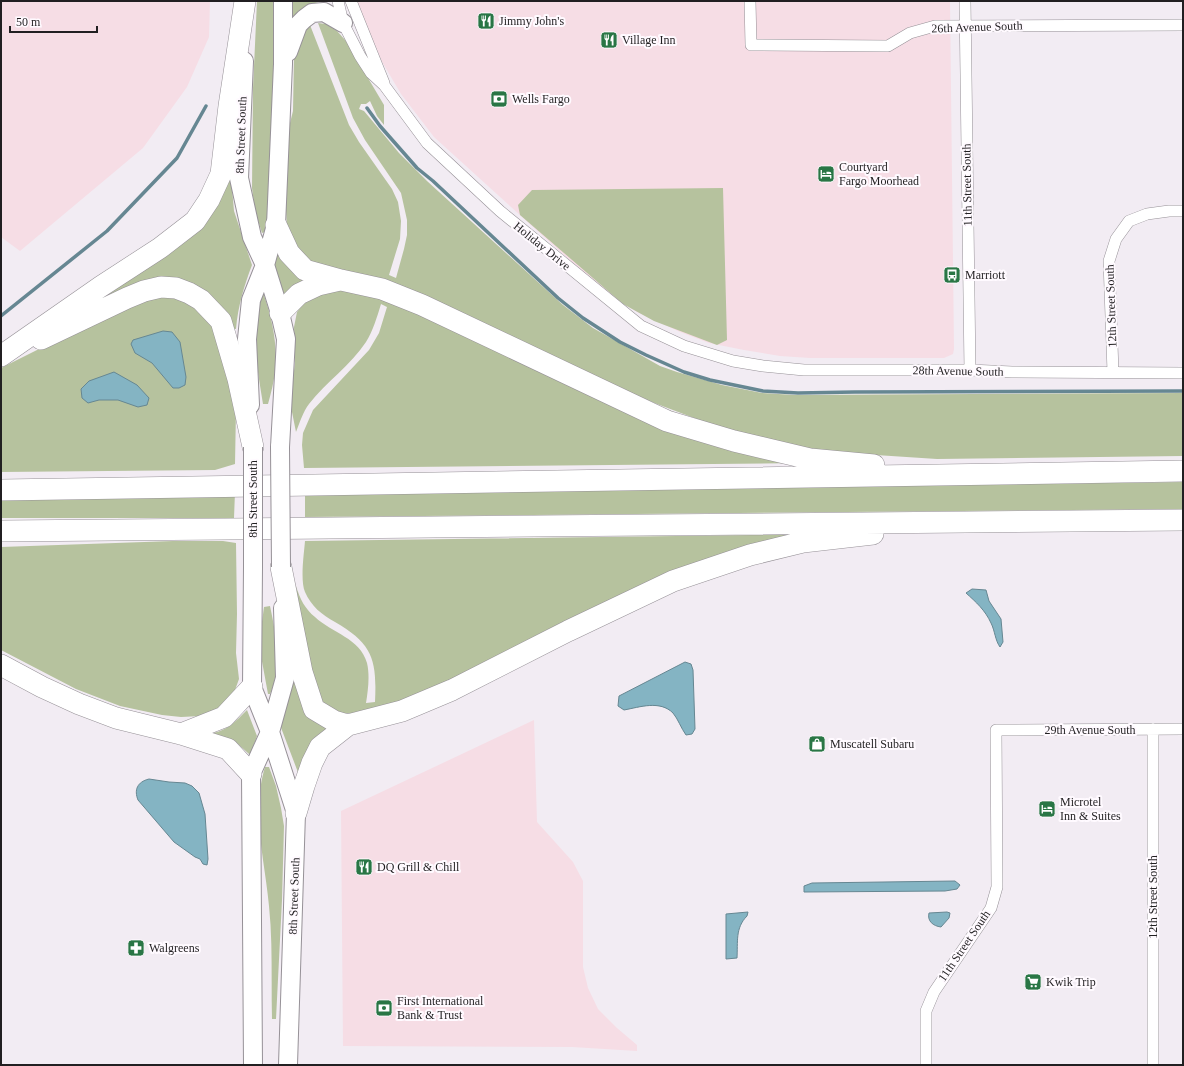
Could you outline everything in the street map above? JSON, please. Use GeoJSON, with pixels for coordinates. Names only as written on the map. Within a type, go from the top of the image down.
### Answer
{"type":"FeatureCollection","features":[{"type":"Feature","properties":{"kind":"highway"},"geometry":{"type":"LineString","coordinates":[[1,357],[100,287],[160,248],[195,221],[209,200],[221,174],[229,106],[245,1]]}},
{"type":"Feature","properties":{"kind":"highway"},"geometry":{"type":"LineString","coordinates":[[276,225],[289,253],[305,270],[340,280],[382,289],[422,305],[667,421],[734,441],[810,458],[890,467],[929,476]]}},
{"type":"Feature","properties":{"kind":"highway"},"geometry":{"type":"LineString","coordinates":[[280,313],[299,294],[318,285],[340,280]]}},
{"type":"Feature","properties":{"kind":"highway"},"geometry":{"type":"LineString","coordinates":[[1,357],[144,291],[161,287],[183,290],[201,300],[221,321],[238,379],[253,447]]}},
{"type":"Feature","properties":{"kind":"highway"},"geometry":{"type":"LineString","coordinates":[[1,490],[1183,471]]}},
{"type":"Feature","properties":{"kind":"highway"},"geometry":{"type":"LineString","coordinates":[[1,531],[1183,520]]}},
{"type":"Feature","properties":{"kind":"highway"},"geometry":{"type":"LineString","coordinates":[[296,813],[312,763],[320,747],[348,725],[402,711],[452,690],[568,631],[674,581],[750,555],[803,542],[901,531],[1015,521]]}},
{"type":"Feature","properties":{"kind":"highway"},"geometry":{"type":"LineString","coordinates":[[282,567],[302,672],[314,709],[334,721],[348,725]]}},
{"type":"Feature","properties":{"kind":"highway"},"geometry":{"type":"LineString","coordinates":[[1,665],[42,687],[93,710],[116,718],[181,734],[228,750],[251,774]]}},
{"type":"Feature","properties":{"kind":"highway"},"geometry":{"type":"LineString","coordinates":[[181,734],[224,718],[252,687]]}},
{"type":"Feature","properties":{"kind":"main road","name":"8th Street South"},"geometry":{"type":"LineString","coordinates":[[245,1],[239,178],[252,237],[265,265],[280,313],[286,339],[280,447],[285,678],[270,732],[251,774],[253,1065]]}},
{"type":"Feature","properties":{"kind":"main road","name":"8th Street South"},"geometry":{"type":"LineString","coordinates":[[283,1],[283,64],[276,225],[265,265],[251,300],[247,339],[253,447],[252,687],[270,732],[296,813],[288,1065]]}},
{"type":"Feature","properties":{"kind":"main road"},"geometry":{"type":"LineString","coordinates":[[283,64],[298,25],[312,13],[324,12],[343,23]]}},
{"type":"Feature","properties":{"kind":"street","name":"Holiday Drive"},"geometry":{"type":"LineString","coordinates":[[338,1],[343,23],[360,56],[371,73],[384,85],[427,143],[500,211],[641,326],[684,346],[733,361]]}},
{"type":"Feature","properties":{"kind":"street","name":"Holiday Drive"},"geometry":{"type":"LineString","coordinates":[[351,1],[384,85]]}},
{"type":"Feature","properties":{"kind":"street","name":"26th Avenue South"},"geometry":{"type":"LineString","coordinates":[[750,1],[751,45],[888,46],[910,33],[935,26],[1183,25]]}},
{"type":"Feature","properties":{"kind":"street","name":"11th Street South"},"geometry":{"type":"LineString","coordinates":[[965,1],[970,370]]}},
{"type":"Feature","properties":{"kind":"street","name":"12th Street South"},"geometry":{"type":"LineString","coordinates":[[1113,372],[1109,261],[1116,240],[1129,221],[1147,214],[1183,211]]}},
{"type":"Feature","properties":{"kind":"street","name":"28th Avenue South"},"geometry":{"type":"LineString","coordinates":[[733,361],[804,370],[970,370],[1012,372],[1183,373]]}},
{"type":"Feature","properties":{"kind":"street","name":"12th Street South"},"geometry":{"type":"LineString","coordinates":[[1153,729],[1153,1065]]}},
{"type":"Feature","properties":{"kind":"street","name":"29th Avenue South"},"geometry":{"type":"LineString","coordinates":[[996,730],[1183,729]]}},
{"type":"Feature","properties":{"kind":"street","name":"11th Street South"},"geometry":{"type":"LineString","coordinates":[[926,1065],[926,1011],[934,992],[991,908],[997,887],[996,730]]}},
{"type":"Feature","properties":{"kind":"shaded area"},"geometry":{"type":"Polygon","coordinates":[[[1,1],[210,1],[209,37],[187,87],[143,148],[20,251],[1,237],[1,1]]]}},
{"type":"Feature","properties":{"kind":"shaded area"},"geometry":{"type":"Polygon","coordinates":[[[356,1],[950,1],[953,354],[944,358],[810,358],[780,356],[709,343],[680,332],[637,312],[616,299],[576,266],[434,137],[401,94],[381,60],[356,1]]]}},
{"type":"Feature","properties":{"kind":"shaded area"},"geometry":{"type":"Polygon","coordinates":[[[534,720],[537,822],[573,862],[583,881],[583,967],[588,988],[598,1009],[637,1045],[637,1051],[572,1047],[343,1046],[341,811],[534,720]]]}},
{"type":"Feature","properties":{"kind":"green space"},"geometry":{"type":"Polygon","coordinates":[[[257,1],[273,1],[274,60],[270,185],[267,223],[265,232],[262,233],[255,211],[252,188],[253,88],[257,1]]]}},
{"type":"Feature","properties":{"kind":"green space"},"geometry":{"type":"Polygon","coordinates":[[[290,1],[328,1],[307,6],[292,21],[290,1]]]}},
{"type":"Feature","properties":{"kind":"green space"},"geometry":{"type":"Polygon","coordinates":[[[318,23],[326,24],[337,31],[346,41],[384,105],[384,125],[377,116],[370,101],[366,104],[361,104],[359,109],[364,111],[399,153],[427,181],[563,305],[593,328],[660,366],[722,385],[762,393],[795,395],[1183,393],[1183,456],[937,459],[818,450],[768,441],[710,424],[657,404],[317,267],[302,255],[287,227],[285,195],[286,139],[293,111],[294,55],[296,44],[310,25],[349,125],[392,189],[398,202],[401,221],[400,239],[389,275],[396,278],[407,235],[407,220],[401,193],[365,140],[353,118],[318,23]]]}},
{"type":"Feature","properties":{"kind":"green space"},"geometry":{"type":"Polygon","coordinates":[[[231,177],[234,211],[252,265],[238,312],[236,329],[229,328],[203,290],[108,300],[93,299],[231,177]]]}},
{"type":"Feature","properties":{"kind":"green space"},"geometry":{"type":"Polygon","coordinates":[[[723,188],[727,340],[717,345],[654,321],[623,304],[520,215],[518,205],[532,190],[723,188]]]}},
{"type":"Feature","properties":{"kind":"green space"},"geometry":{"type":"Polygon","coordinates":[[[277,249],[308,277],[284,296],[272,264],[277,249]]]}},
{"type":"Feature","properties":{"kind":"green space"},"geometry":{"type":"Polygon","coordinates":[[[349,290],[375,296],[433,317],[803,463],[304,468],[302,445],[303,433],[313,410],[369,350],[379,333],[387,307],[381,304],[373,329],[366,342],[353,358],[309,404],[303,414],[296,432],[290,402],[295,363],[294,327],[297,312],[304,303],[329,291],[349,290]]]}},
{"type":"Feature","properties":{"kind":"green space"},"geometry":{"type":"Polygon","coordinates":[[[156,295],[186,299],[215,327],[236,409],[235,464],[215,470],[1,472],[1,368],[91,323],[156,295]]]}},
{"type":"Feature","properties":{"kind":"green space"},"geometry":{"type":"Polygon","coordinates":[[[262,295],[264,295],[270,313],[276,352],[275,375],[268,404],[263,404],[255,337],[258,309],[262,295]]]}},
{"type":"Feature","properties":{"kind":"green space"},"geometry":{"type":"Polygon","coordinates":[[[1183,482],[1183,509],[305,517],[305,492],[1183,482]]]}},
{"type":"Feature","properties":{"kind":"green space"},"geometry":{"type":"Polygon","coordinates":[[[235,492],[234,518],[1,518],[1,495],[235,492]]]}},
{"type":"Feature","properties":{"kind":"green space"},"geometry":{"type":"Polygon","coordinates":[[[801,535],[397,706],[364,714],[341,713],[331,710],[318,699],[298,603],[296,586],[308,611],[322,623],[352,642],[363,655],[367,663],[368,673],[366,703],[375,702],[375,675],[370,654],[365,646],[348,630],[321,613],[307,597],[303,581],[305,541],[801,535]]]}},
{"type":"Feature","properties":{"kind":"green space"},"geometry":{"type":"Polygon","coordinates":[[[173,541],[223,541],[236,543],[236,653],[239,679],[235,690],[226,704],[214,712],[201,716],[181,717],[162,715],[120,706],[76,689],[1,650],[1,547],[173,541]]]}},
{"type":"Feature","properties":{"kind":"green space"},"geometry":{"type":"Polygon","coordinates":[[[270,606],[276,639],[277,662],[274,684],[270,694],[268,694],[261,656],[261,629],[264,607],[270,606]]]}},
{"type":"Feature","properties":{"kind":"green space"},"geometry":{"type":"Polygon","coordinates":[[[294,671],[327,728],[299,775],[280,725],[290,694],[294,671]]]}},
{"type":"Feature","properties":{"kind":"green space"},"geometry":{"type":"Polygon","coordinates":[[[247,710],[257,736],[251,753],[249,754],[238,744],[212,733],[227,728],[247,710]]]}},
{"type":"Feature","properties":{"kind":"green space"},"geometry":{"type":"Polygon","coordinates":[[[265,767],[269,767],[276,786],[284,826],[276,1019],[272,1019],[270,920],[259,819],[261,784],[265,767]]]}},
{"type":"Feature","properties":{"kind":"water"},"geometry":{"type":"Polygon","coordinates":[[[163,331],[172,332],[180,342],[186,377],[185,385],[179,388],[173,388],[152,363],[135,353],[131,344],[133,340],[163,331]]]}},
{"type":"Feature","properties":{"kind":"water"},"geometry":{"type":"Polygon","coordinates":[[[114,372],[137,385],[149,398],[147,405],[138,407],[118,400],[99,400],[88,403],[82,398],[81,389],[89,381],[114,372]]]}},
{"type":"Feature","properties":{"kind":"water"},"geometry":{"type":"Polygon","coordinates":[[[972,589],[986,590],[989,601],[1001,619],[1003,642],[1000,647],[989,618],[977,603],[966,593],[972,589]]]}},
{"type":"Feature","properties":{"kind":"water"},"geometry":{"type":"Polygon","coordinates":[[[685,662],[691,664],[693,670],[695,729],[692,734],[686,735],[673,713],[668,709],[656,706],[643,706],[624,710],[618,706],[619,696],[685,662]]]}},
{"type":"Feature","properties":{"kind":"water"},"geometry":{"type":"Polygon","coordinates":[[[149,779],[185,783],[192,786],[199,793],[205,814],[208,859],[207,865],[203,864],[200,859],[174,842],[138,800],[136,793],[139,784],[149,779]]]}},
{"type":"Feature","properties":{"kind":"water"},"geometry":{"type":"Polygon","coordinates":[[[955,881],[960,885],[957,889],[945,891],[804,892],[804,886],[812,883],[955,881]]]}},
{"type":"Feature","properties":{"kind":"water"},"geometry":{"type":"Polygon","coordinates":[[[748,912],[739,930],[737,941],[737,958],[726,959],[726,914],[748,912]]]}},
{"type":"Feature","properties":{"kind":"water"},"geometry":{"type":"Polygon","coordinates":[[[929,913],[950,913],[949,918],[941,927],[935,926],[930,921],[929,913]]]}},
{"type":"Feature","properties":{"kind":"waterway"},"geometry":{"type":"LineString","coordinates":[[1,316],[107,231],[177,158],[206,106]]}},
{"type":"Feature","properties":{"kind":"waterway"},"geometry":{"type":"LineString","coordinates":[[367,108],[380,126],[417,168],[433,181],[558,298],[583,318],[620,342],[684,372],[710,380],[763,391],[798,393],[1183,391]]}},
{"type":"Feature","properties":{"kind":"place","name":"Jimmy John's"},"geometry":{"type":"Point","coordinates":[486,21]}},
{"type":"Feature","properties":{"kind":"place","name":"Village Inn"},"geometry":{"type":"Point","coordinates":[609,40]}},
{"type":"Feature","properties":{"kind":"place","name":"Wells Fargo"},"geometry":{"type":"Point","coordinates":[499,99]}},
{"type":"Feature","properties":{"kind":"place","name":"Courtyard Fargo Moorhead"},"geometry":{"type":"Point","coordinates":[826,174]}},
{"type":"Feature","properties":{"kind":"place","name":"Marriott"},"geometry":{"type":"Point","coordinates":[952,275]}},
{"type":"Feature","properties":{"kind":"place","name":"Muscatell Subaru"},"geometry":{"type":"Point","coordinates":[817,744]}},
{"type":"Feature","properties":{"kind":"place","name":"Microtel Inn & Suites"},"geometry":{"type":"Point","coordinates":[1047,809]}},
{"type":"Feature","properties":{"kind":"place","name":"DQ Grill & Chill"},"geometry":{"type":"Point","coordinates":[364,867]}},
{"type":"Feature","properties":{"kind":"place","name":"Walgreens"},"geometry":{"type":"Point","coordinates":[136,948]}},
{"type":"Feature","properties":{"kind":"place","name":"Kwik Trip"},"geometry":{"type":"Point","coordinates":[1033,982]}},
{"type":"Feature","properties":{"kind":"place","name":"First International Bank & Trust"},"geometry":{"type":"Point","coordinates":[384,1008]}}]}
